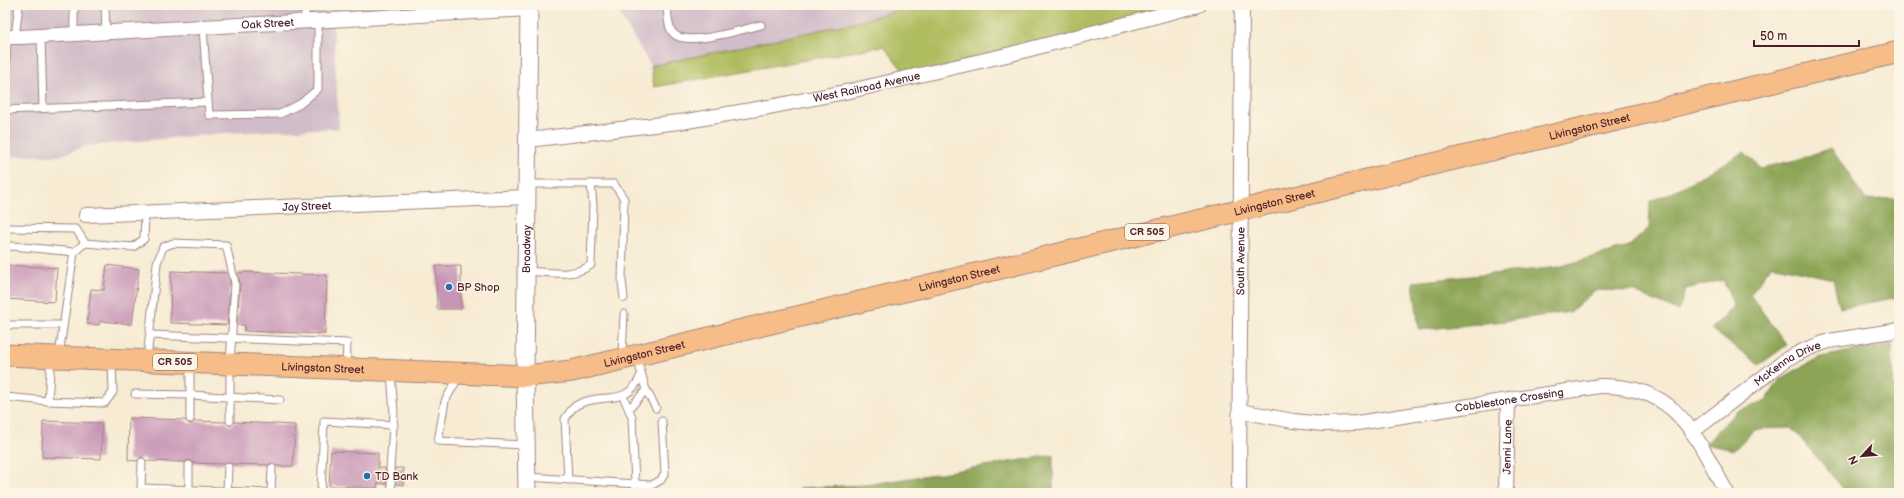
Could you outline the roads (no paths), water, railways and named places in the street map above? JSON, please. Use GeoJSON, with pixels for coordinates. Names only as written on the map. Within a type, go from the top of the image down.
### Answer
{"type":"FeatureCollection","features":[{"type":"Feature","properties":{"kind":"main road","name":"Livingston Street"},"geometry":{"type":"LineString","coordinates":[[5,355],[525,376],[633,363],[1241,209],[1899,52]]}},
{"type":"Feature","properties":{"kind":"street","name":"West Railroad Avenue"},"geometry":{"type":"LineString","coordinates":[[528,140],[687,121],[835,94],[1011,54],[1199,5]]}},
{"type":"Feature","properties":{"kind":"street","name":"South Avenue"},"geometry":{"type":"LineString","coordinates":[[1239,493],[1242,5]]}},
{"type":"Feature","properties":{"kind":"street","name":"Oak Street"},"geometry":{"type":"LineString","coordinates":[[9,37],[312,21],[529,7]]}},
{"type":"Feature","properties":{"kind":"street","name":"Broadway"},"geometry":{"type":"LineString","coordinates":[[527,485],[525,376],[529,7]]}},
{"type":"Feature","properties":{"kind":"street","name":"Jay Street"},"geometry":{"type":"LineString","coordinates":[[86,215],[145,213],[528,190]]}},
{"type":"Feature","properties":{"kind":"street","name":"McKenna Drive"},"geometry":{"type":"LineString","coordinates":[[1692,432],[1787,359],[1807,349],[1829,341],[1899,330]]}},
{"type":"Feature","properties":{"kind":"street","name":"Cobblestone Crossing"},"geometry":{"type":"LineString","coordinates":[[1240,411],[1316,423],[1357,423],[1600,386],[1620,386],[1639,389],[1657,397],[1681,416],[1728,493]]}},
{"type":"Feature","properties":{"kind":"street","name":"Jenni Lane"},"geometry":{"type":"LineString","coordinates":[[1506,493],[1508,401]]}},
{"type":"Feature","properties":{"kind":"lane"},"geometry":{"type":"LineString","coordinates":[[5,89],[9,37],[19,5]]}},
{"type":"Feature","properties":{"kind":"lane"},"geometry":{"type":"LineString","coordinates":[[74,5],[74,34]]}},
{"type":"Feature","properties":{"kind":"lane"},"geometry":{"type":"LineString","coordinates":[[105,5],[106,32]]}},
{"type":"Feature","properties":{"kind":"lane"},"geometry":{"type":"LineString","coordinates":[[203,27],[209,115],[280,114],[300,104],[318,89],[312,21],[305,5]]}},
{"type":"Feature","properties":{"kind":"lane"},"geometry":{"type":"LineString","coordinates":[[666,5],[669,24],[674,34],[683,40],[695,40],[761,25]]}},
{"type":"Feature","properties":{"kind":"lane"},"geometry":{"type":"LineString","coordinates":[[41,36],[43,108]]}},
{"type":"Feature","properties":{"kind":"lane"},"geometry":{"type":"LineString","coordinates":[[5,110],[208,102]]}},
{"type":"Feature","properties":{"kind":"lane"},"geometry":{"type":"LineString","coordinates":[[528,190],[590,184],[614,184],[624,200],[622,281],[624,298]]}},
{"type":"Feature","properties":{"kind":"lane"},"geometry":{"type":"LineString","coordinates":[[527,271],[573,273],[591,265],[593,205],[590,184]]}},
{"type":"Feature","properties":{"kind":"lane"},"geometry":{"type":"LineString","coordinates":[[48,401],[55,357],[63,326],[74,252],[85,243],[133,247],[144,239],[145,213]]}},
{"type":"Feature","properties":{"kind":"lane"},"geometry":{"type":"LineString","coordinates":[[5,228],[76,229],[85,243]]}},
{"type":"Feature","properties":{"kind":"lane"},"geometry":{"type":"LineString","coordinates":[[147,361],[156,263],[163,247],[173,243],[226,245],[235,284],[230,364],[230,421]]}},
{"type":"Feature","properties":{"kind":"lane"},"geometry":{"type":"LineString","coordinates":[[5,247],[12,246],[74,252]]}},
{"type":"Feature","properties":{"kind":"lane"},"geometry":{"type":"LineString","coordinates":[[568,480],[565,419],[576,405],[598,399],[623,396],[637,385],[624,328],[624,314]]}},
{"type":"Feature","properties":{"kind":"lane"},"geometry":{"type":"LineString","coordinates":[[5,325],[63,326]]}},
{"type":"Feature","properties":{"kind":"lane"},"geometry":{"type":"LineString","coordinates":[[150,335],[347,343],[346,369]]}},
{"type":"Feature","properties":{"kind":"lane"},"geometry":{"type":"LineString","coordinates":[[5,397],[48,401],[105,403],[113,392],[112,359]]}},
{"type":"Feature","properties":{"kind":"lane"},"geometry":{"type":"LineString","coordinates":[[190,363],[190,419]]}},
{"type":"Feature","properties":{"kind":"lane"},"geometry":{"type":"LineString","coordinates":[[633,363],[656,408]]}},
{"type":"Feature","properties":{"kind":"lane"},"geometry":{"type":"LineString","coordinates":[[391,371],[394,425],[390,468],[392,493]]}},
{"type":"Feature","properties":{"kind":"lane"},"geometry":{"type":"LineString","coordinates":[[461,374],[445,401],[438,441],[526,445]]}},
{"type":"Feature","properties":{"kind":"lane"},"geometry":{"type":"LineString","coordinates":[[629,409],[646,390]]}},
{"type":"Feature","properties":{"kind":"lane"},"geometry":{"type":"LineString","coordinates":[[135,394],[190,395],[280,400]]}},
{"type":"Feature","properties":{"kind":"lane"},"geometry":{"type":"LineString","coordinates":[[623,396],[632,417],[635,484]]}},
{"type":"Feature","properties":{"kind":"lane"},"geometry":{"type":"LineString","coordinates":[[321,493],[324,421],[394,425]]}},
{"type":"Feature","properties":{"kind":"lane"},"geometry":{"type":"LineString","coordinates":[[527,485],[568,480],[652,485],[661,480],[665,473],[662,421]]}},
{"type":"Feature","properties":{"kind":"lane"},"geometry":{"type":"LineString","coordinates":[[142,462],[141,488],[271,493],[272,468]]}},
{"type":"Feature","properties":{"kind":"lane"},"geometry":{"type":"LineString","coordinates":[[189,465],[189,490]]}},
{"type":"Feature","properties":{"kind":"lane"},"geometry":{"type":"LineString","coordinates":[[227,491],[228,466]]}},
{"type":"Feature","properties":{"kind":"place","name":"BP Shop"},"geometry":{"type":"Point","coordinates":[449,287]}},
{"type":"Feature","properties":{"kind":"place","name":"TD Bank"},"geometry":{"type":"Point","coordinates":[367,476]}}]}
